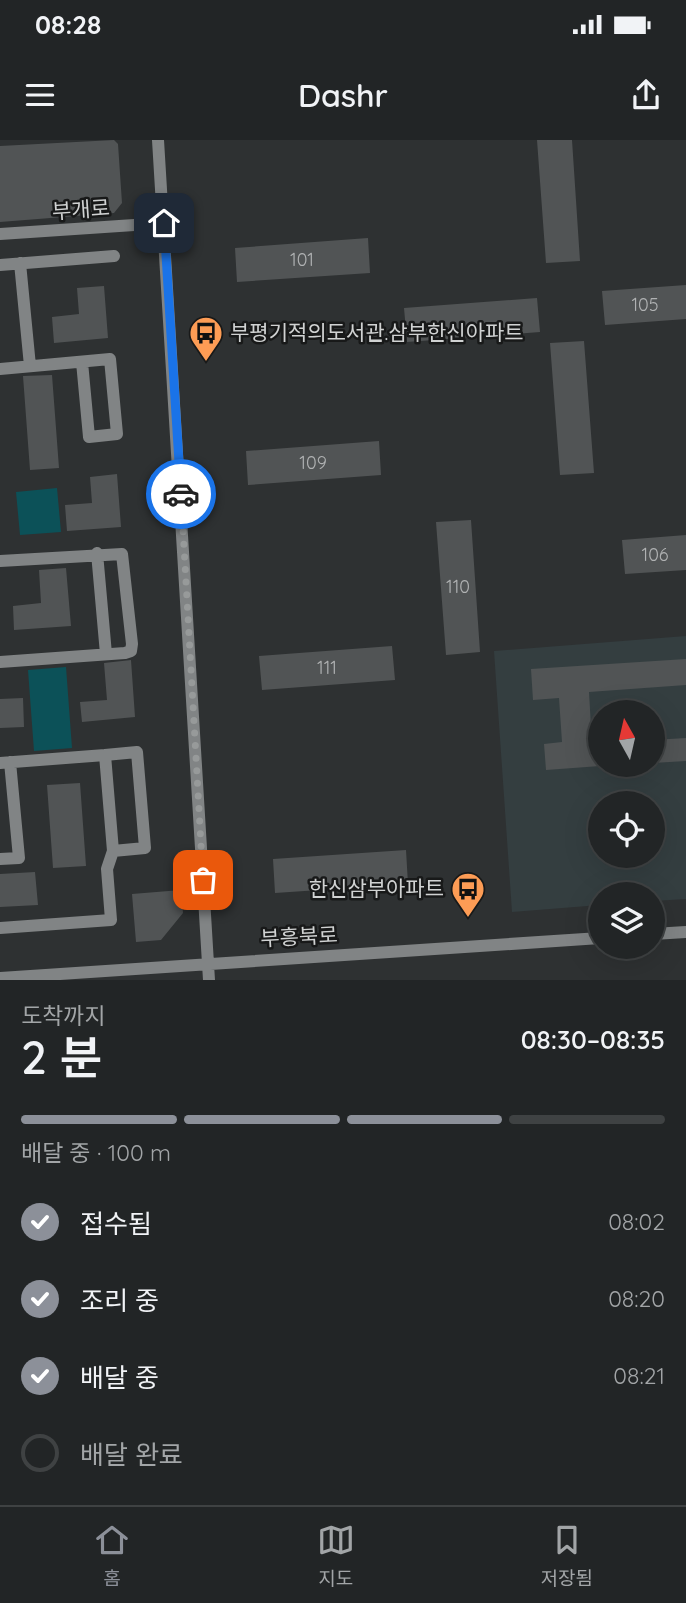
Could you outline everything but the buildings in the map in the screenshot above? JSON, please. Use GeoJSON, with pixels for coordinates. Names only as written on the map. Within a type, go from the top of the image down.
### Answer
{"type":"FeatureCollection","features":[{"type":"Feature","properties":{"kind":"street"},"geometry":{"type":"LineString","coordinates":[[158,140],[209,980]]}},
{"type":"Feature","properties":{"kind":"street","name":"부개로"},"geometry":{"type":"LineString","coordinates":[[0,234],[164,223]]}},
{"type":"Feature","properties":{"kind":"street"},"geometry":{"type":"LineString","coordinates":[[0,265],[114,257]]}},
{"type":"Feature","properties":{"kind":"street"},"geometry":{"type":"LineString","coordinates":[[20,263],[30,366]]}},
{"type":"Feature","properties":{"kind":"street"},"geometry":{"type":"LineString","coordinates":[[0,369],[110,359],[117,434],[89,437],[82,362]]}},
{"type":"Feature","properties":{"kind":"street"},"geometry":{"type":"LineString","coordinates":[[96,554],[106,654]]}},
{"type":"Feature","properties":{"kind":"street"},"geometry":{"type":"LineString","coordinates":[[0,561],[122,554],[131,651],[0,662]]}},
{"type":"Feature","properties":{"kind":"street"},"geometry":{"type":"LineString","coordinates":[[0,859],[19,858],[5,763],[137,752],[145,848],[113,851]]}},
{"type":"Feature","properties":{"kind":"street"},"geometry":{"type":"LineString","coordinates":[[0,928],[111,920],[107,869],[113,851],[104,755]]}},
{"type":"Feature","properties":{"kind":"street"},"geometry":{"type":"LineString","coordinates":[[665,933],[686,932]]}},
{"type":"Feature","properties":{"kind":"street","name":"부흥북로"},"geometry":{"type":"LineString","coordinates":[[0,978],[208,962],[588,939]]}},
{"type":"Feature","properties":{"kind":"shaded area"},"geometry":{"type":"Polygon","coordinates":[[[57,488],[61,532],[20,535],[16,492],[57,488]]]}},
{"type":"Feature","properties":{"kind":"shaded area"},"geometry":{"type":"Polygon","coordinates":[[[686,636],[686,899],[665,900],[665,882],[588,882],[588,906],[512,912],[494,651],[686,636]]]}},
{"type":"Feature","properties":{"kind":"shaded area"},"geometry":{"type":"Polygon","coordinates":[[[66,667],[72,748],[34,751],[28,670],[66,667]]]}},
{"type":"Feature","properties":{"kind":"way so far"},"geometry":{"type":"LineString","coordinates":[[181,494],[203,880]]}},
{"type":"Feature","properties":{"kind":"place","name":"부평기적의도서관.삼부한신아파트"},"geometry":{"type":"Point","coordinates":[206,363]}},
{"type":"Feature","properties":{"kind":"place","name":"한신삼부아파트"},"geometry":{"type":"Point","coordinates":[468,919]}},
{"type":"Feature","properties":{"kind":"route"},"geometry":{"type":"LineString","coordinates":[[164,223],[181,494]]}}]}
